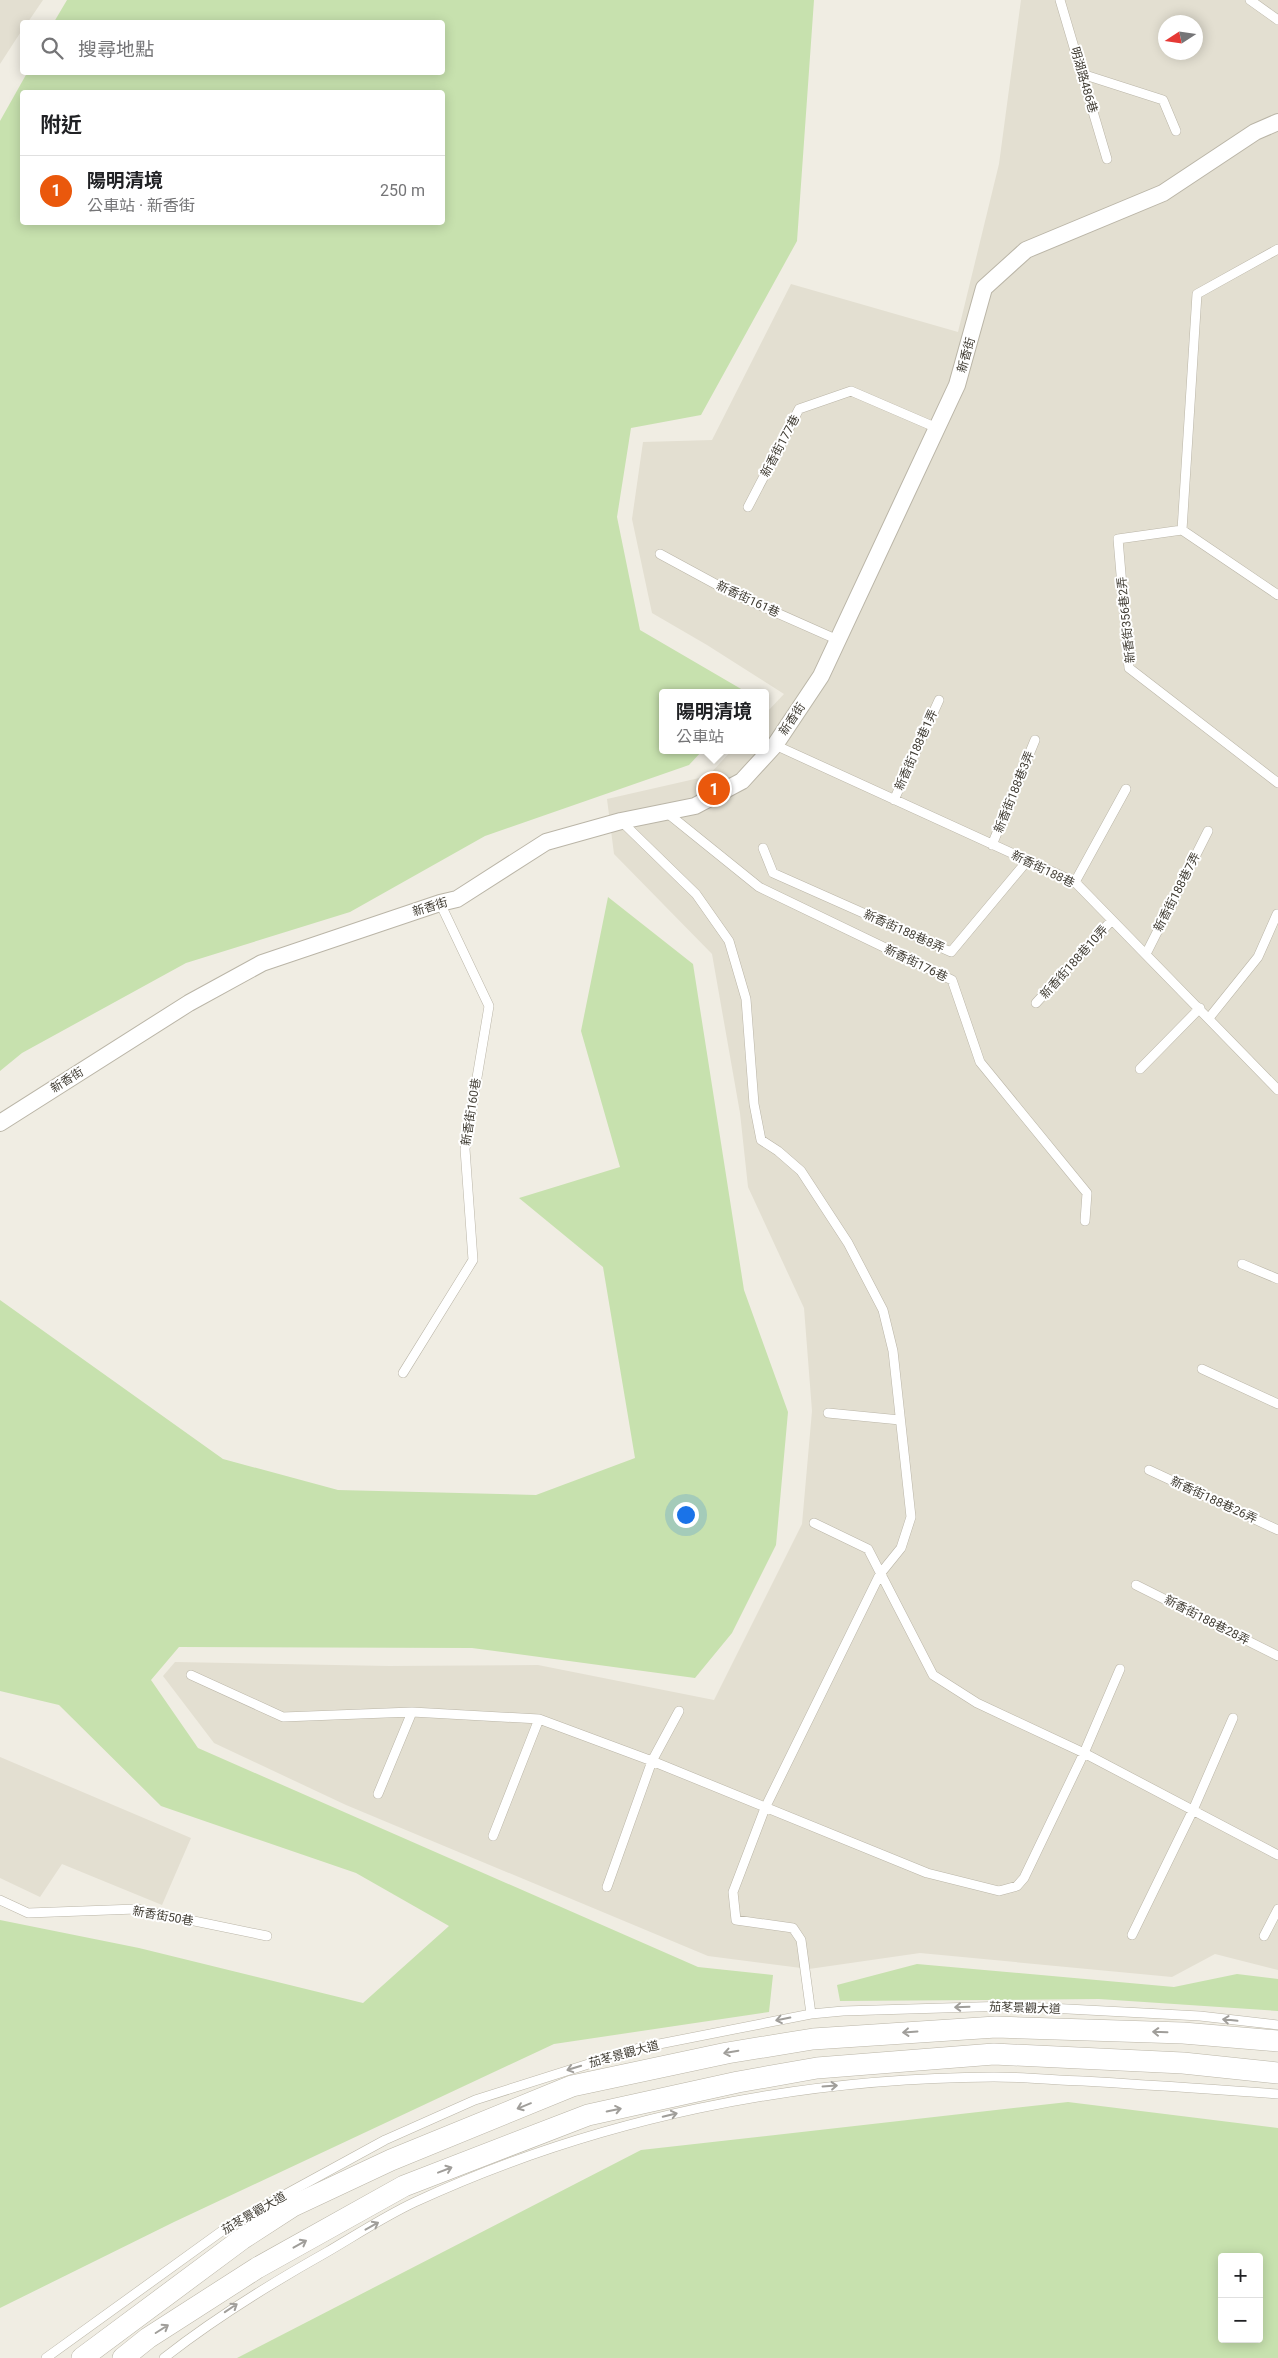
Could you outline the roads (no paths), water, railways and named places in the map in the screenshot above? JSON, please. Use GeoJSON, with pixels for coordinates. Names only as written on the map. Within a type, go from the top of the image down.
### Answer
{"type":"FeatureCollection","features":[{"type":"Feature","properties":{"kind":"street","name":"新香街"},"geometry":{"type":"LineString","coordinates":[[769,752],[821,676],[957,385],[984,288],[1026,250],[1164,193],[1255,132],[1278,122]]}},
{"type":"Feature","properties":{"kind":"street","name":"新香街"},"geometry":{"type":"LineString","coordinates":[[0,1123],[189,1003],[262,963],[440,903],[457,899],[546,842],[621,821],[695,806],[742,781],[767,754]]}},
{"type":"Feature","properties":{"kind":"street","name":"茄苳景觀大道"},"geometry":{"type":"LineString","coordinates":[[82,2358],[235,2245],[293,2206],[391,2160],[572,2086],[736,2051],[813,2039],[996,2027],[1183,2033],[1278,2041]]}},
{"type":"Feature","properties":{"kind":"street"},"geometry":{"type":"LineString","coordinates":[[123,2358],[148,2338],[257,2268],[404,2186],[588,2115],[738,2082],[817,2068],[994,2054],[1183,2063],[1278,2072]]}},
{"type":"Feature","properties":{"kind":"lane","name":"明湖路486巷"},"geometry":{"type":"LineString","coordinates":[[1060,0],[1107,159]]}},
{"type":"Feature","properties":{"kind":"lane"},"geometry":{"type":"LineString","coordinates":[[1250,0],[1278,20]]}},
{"type":"Feature","properties":{"kind":"lane"},"geometry":{"type":"LineString","coordinates":[[1082,74],[1163,100],[1176,130]]}},
{"type":"Feature","properties":{"kind":"lane"},"geometry":{"type":"LineString","coordinates":[[1278,249],[1197,294],[1182,530],[1278,595]]}},
{"type":"Feature","properties":{"kind":"lane","name":"新香街177巷"},"geometry":{"type":"LineString","coordinates":[[748,507],[799,409],[850,391],[937,428]]}},
{"type":"Feature","properties":{"kind":"lane","name":"新香街356巷2弄"},"geometry":{"type":"LineString","coordinates":[[1182,530],[1118,539],[1129,668],[1278,783]]}},
{"type":"Feature","properties":{"kind":"lane","name":"新香街161巷"},"geometry":{"type":"LineString","coordinates":[[660,554],[732,593],[838,640]]}},
{"type":"Feature","properties":{"kind":"lane","name":"新香街188巷1弄"},"geometry":{"type":"LineString","coordinates":[[894,800],[939,700]]}},
{"type":"Feature","properties":{"kind":"lane","name":"新香街188巷3弄"},"geometry":{"type":"LineString","coordinates":[[992,844],[1035,740]]}},
{"type":"Feature","properties":{"kind":"lane","name":"新香街188巷"},"geometry":{"type":"LineString","coordinates":[[775,745],[1075,882],[1278,1090]]}},
{"type":"Feature","properties":{"kind":"lane"},"geometry":{"type":"LineString","coordinates":[[1075,882],[1126,790]]}},
{"type":"Feature","properties":{"kind":"lane","name":"新香街176巷"},"geometry":{"type":"LineString","coordinates":[[666,812],[758,887],[952,980],[980,1062],[1087,1193],[1085,1221]]}},
{"type":"Feature","properties":{"kind":"lane"},"geometry":{"type":"LineString","coordinates":[[621,821],[696,894],[729,941],[746,999],[754,1104],[761,1140],[778,1151],[801,1171],[848,1243],[883,1310],[894,1351],[911,1517],[901,1548],[880,1574],[765,1808],[733,1892],[736,1920],[793,1928],[801,1940],[811,2014]]}},
{"type":"Feature","properties":{"kind":"lane","name":"新香街188巷7弄"},"geometry":{"type":"LineString","coordinates":[[1146,954],[1208,831]]}},
{"type":"Feature","properties":{"kind":"lane","name":"新香街188巷8弄"},"geometry":{"type":"LineString","coordinates":[[764,848],[773,873],[951,952],[1026,860]]}},
{"type":"Feature","properties":{"kind":"lane","name":"新香街160巷"},"geometry":{"type":"LineString","coordinates":[[403,1373],[473,1260],[464,1149],[489,1006],[440,903]]}},
{"type":"Feature","properties":{"kind":"lane"},"geometry":{"type":"LineString","coordinates":[[1209,1018],[1258,957],[1277,914]]}},
{"type":"Feature","properties":{"kind":"lane","name":"新香街188巷10弄"},"geometry":{"type":"LineString","coordinates":[[1036,1004],[1112,920]]}},
{"type":"Feature","properties":{"kind":"lane"},"geometry":{"type":"LineString","coordinates":[[1140,1069],[1200,1008]]}},
{"type":"Feature","properties":{"kind":"lane"},"geometry":{"type":"LineString","coordinates":[[1242,1264],[1278,1279]]}},
{"type":"Feature","properties":{"kind":"lane"},"geometry":{"type":"LineString","coordinates":[[1202,1369],[1278,1404]]}},
{"type":"Feature","properties":{"kind":"lane"},"geometry":{"type":"LineString","coordinates":[[828,1413],[900,1420]]}},
{"type":"Feature","properties":{"kind":"lane","name":"新香街188巷26弄"},"geometry":{"type":"LineString","coordinates":[[1149,1470],[1278,1530]]}},
{"type":"Feature","properties":{"kind":"lane"},"geometry":{"type":"LineString","coordinates":[[814,1523],[868,1549],[933,1675],[976,1703],[1084,1753],[1278,1855]]}},
{"type":"Feature","properties":{"kind":"lane","name":"新香街188巷28弄"},"geometry":{"type":"LineString","coordinates":[[1136,1584],[1278,1656]]}},
{"type":"Feature","properties":{"kind":"lane"},"geometry":{"type":"LineString","coordinates":[[191,1675],[283,1717],[412,1712],[540,1719],[927,1873],[999,1891],[1018,1886],[1024,1878],[1084,1753],[1120,1669]]}},
{"type":"Feature","properties":{"kind":"lane"},"geometry":{"type":"LineString","coordinates":[[606,1887],[652,1762],[679,1711]]}},
{"type":"Feature","properties":{"kind":"lane"},"geometry":{"type":"LineString","coordinates":[[378,1794],[412,1712]]}},
{"type":"Feature","properties":{"kind":"lane"},"geometry":{"type":"LineString","coordinates":[[1132,1935],[1193,1810],[1233,1718]]}},
{"type":"Feature","properties":{"kind":"lane"},"geometry":{"type":"LineString","coordinates":[[493,1836],[540,1719]]}},
{"type":"Feature","properties":{"kind":"lane","name":"新香街50巷"},"geometry":{"type":"LineString","coordinates":[[0,1900],[28,1913],[136,1909],[267,1936]]}},
{"type":"Feature","properties":{"kind":"lane"},"geometry":{"type":"LineString","coordinates":[[1264,1936],[1278,1909]]}},
{"type":"Feature","properties":{"kind":"lane","name":"茄苳景觀大道"},"geometry":{"type":"LineString","coordinates":[[46,2358],[233,2223],[386,2140],[475,2100],[639,2048],[811,2014],[843,2011],[1008,2006],[1200,2016],[1278,2025]]}},
{"type":"Feature","properties":{"kind":"lane"},"geometry":{"type":"LineString","coordinates":[[164,2358],[202,2327],[252,2294],[413,2203],[505,2165],[599,2132],[712,2104],[818,2086],[996,2077],[1184,2086],[1278,2094]]}},
{"type":"Feature","properties":{"kind":"lane"},"geometry":{"type":"LineString","coordinates":[[216,2236],[293,2206]]}},
{"type":"Feature","properties":{"kind":"place","name":"陽明清境"},"geometry":{"type":"Point","coordinates":[714,789]}}]}
